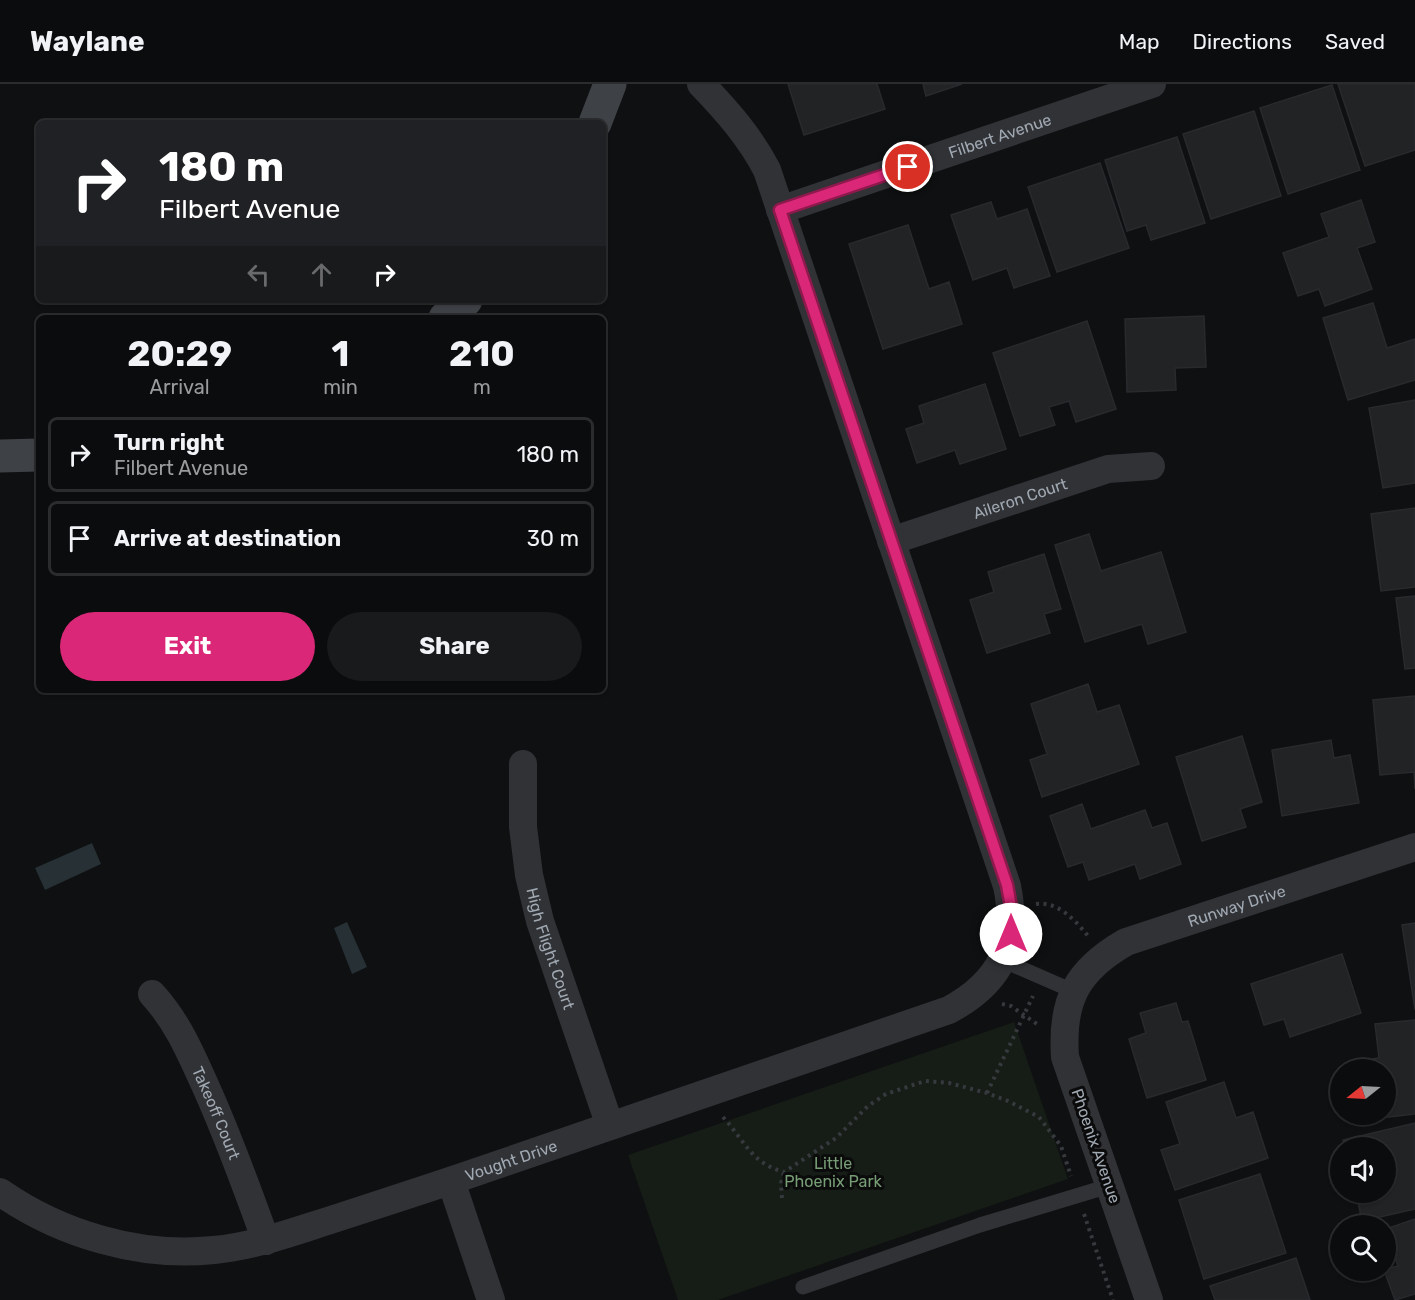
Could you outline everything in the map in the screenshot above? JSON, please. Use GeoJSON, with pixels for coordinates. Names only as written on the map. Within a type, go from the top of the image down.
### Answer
{"type":"FeatureCollection","features":[{"type":"Feature","properties":{"kind":"street"},"geometry":{"type":"LineString","coordinates":[[596,120],[610,84]]}},
{"type":"Feature","properties":{"kind":"street","name":"Vought Drive"},"geometry":{"type":"LineString","coordinates":[[0,1191],[45,1218],[76,1231],[121,1244],[167,1250],[213,1250],[267,1240],[451,1181],[949,1010],[972,998],[987,984],[1002,960],[1011,934],[1011,907],[1007,885],[780,210],[756,148],[730,113],[701,84]]}},
{"type":"Feature","properties":{"kind":"street","name":"Filbert Avenue"},"geometry":{"type":"LineString","coordinates":[[780,210],[1152,84]]}},
{"type":"Feature","properties":{"kind":"street"},"geometry":{"type":"LineString","coordinates":[[449,315],[463,303]]}},
{"type":"Feature","properties":{"kind":"street"},"geometry":{"type":"LineString","coordinates":[[0,456],[36,455]]}},
{"type":"Feature","properties":{"kind":"street","name":"Aileron Court"},"geometry":{"type":"LineString","coordinates":[[891,541],[1108,469],[1151,466]]}},
{"type":"Feature","properties":{"kind":"street","name":"High Flight Court"},"geometry":{"type":"LineString","coordinates":[[523,764],[523,828],[529,875],[537,909],[610,1126]]}},
{"type":"Feature","properties":{"kind":"street","name":"Runway Drive"},"geometry":{"type":"LineString","coordinates":[[1074,991],[1084,974],[1103,956],[1126,942],[1415,847]]}},
{"type":"Feature","properties":{"kind":"street","name":"Phoenix Avenue"},"geometry":{"type":"LineString","coordinates":[[1074,991],[1065,1013],[1063,1030],[1065,1057],[1149,1300]]}},
{"type":"Feature","properties":{"kind":"street","name":"Takeoff Court"},"geometry":{"type":"LineString","coordinates":[[152,994],[170,1013],[180,1030],[223,1126],[267,1240]]}},
{"type":"Feature","properties":{"kind":"street"},"geometry":{"type":"LineString","coordinates":[[451,1181],[491,1300]]}},
{"type":"Feature","properties":{"kind":"lane"},"geometry":{"type":"LineString","coordinates":[[1002,960],[1074,991]]}},
{"type":"Feature","properties":{"kind":"lane"},"geometry":{"type":"LineString","coordinates":[[803,1287],[980,1225],[1109,1186]]}},
{"type":"Feature","properties":{"kind":"path"},"geometry":{"type":"LineString","coordinates":[[1011,907],[1043,903],[1062,910],[1076,920],[1103,956]]}},
{"type":"Feature","properties":{"kind":"path"},"geometry":{"type":"LineString","coordinates":[[987,1093],[1023,1014],[1043,978]]}},
{"type":"Feature","properties":{"kind":"path"},"geometry":{"type":"LineString","coordinates":[[972,998],[1011,1006],[1035,1022],[1065,1057]]}},
{"type":"Feature","properties":{"kind":"path"},"geometry":{"type":"LineString","coordinates":[[782,1197],[781,1183],[784,1172],[836,1138],[868,1106],[886,1094],[925,1081],[949,1083],[987,1093],[1039,1117],[1061,1146],[1113,1300]]}},
{"type":"Feature","properties":{"kind":"path"},"geometry":{"type":"LineString","coordinates":[[723,1118],[739,1135],[754,1157],[771,1168],[784,1172]]}},
{"type":"Feature","properties":{"kind":"green space","name":"Little Phoenix Park"},"geometry":{"type":"Polygon","coordinates":[[[1014,1022],[1068,1179],[718,1300],[678,1300],[628,1155],[1014,1022]]]}},
{"type":"Feature","properties":{"kind":"shaded area"},"geometry":{"type":"Polygon","coordinates":[[[92,843],[101,864],[45,890],[35,868],[92,843]]]}},
{"type":"Feature","properties":{"kind":"shaded area"},"geometry":{"type":"Polygon","coordinates":[[[347,922],[367,967],[352,974],[334,928],[347,922]]]}},
{"type":"Feature","properties":{"kind":"building"},"geometry":{"type":"Polygon","coordinates":[[[788,84],[877,84],[885,109],[804,135],[788,84]]]}},
{"type":"Feature","properties":{"kind":"building"},"geometry":{"type":"Polygon","coordinates":[[[923,84],[962,84],[926,96],[923,84]]]}},
{"type":"Feature","properties":{"kind":"building"},"geometry":{"type":"Polygon","coordinates":[[[1338,84],[1415,84],[1415,150],[1365,166],[1338,84]]]}},
{"type":"Feature","properties":{"kind":"building"},"geometry":{"type":"Polygon","coordinates":[[[1332,85],[1360,170],[1288,194],[1260,108],[1332,85]]]}},
{"type":"Feature","properties":{"kind":"building"},"geometry":{"type":"Polygon","coordinates":[[[1254,111],[1281,196],[1211,219],[1183,134],[1254,111]]]}},
{"type":"Feature","properties":{"kind":"building"},"geometry":{"type":"Polygon","coordinates":[[[1177,137],[1205,223],[1151,240],[1146,225],[1127,231],[1105,160],[1177,137]]]}},
{"type":"Feature","properties":{"kind":"building"},"geometry":{"type":"Polygon","coordinates":[[[1100,163],[1129,248],[1057,272],[1028,187],[1100,163]]]}},
{"type":"Feature","properties":{"kind":"building"},"geometry":{"type":"Polygon","coordinates":[[[1361,200],[1375,242],[1357,248],[1372,289],[1325,306],[1319,289],[1298,296],[1283,253],[1329,237],[1321,214],[1361,200]]]}},
{"type":"Feature","properties":{"kind":"building"},"geometry":{"type":"Polygon","coordinates":[[[991,202],[997,219],[1027,209],[1050,276],[1014,288],[1007,268],[973,280],[951,215],[991,202]]]}},
{"type":"Feature","properties":{"kind":"building"},"geometry":{"type":"Polygon","coordinates":[[[908,225],[929,289],[949,282],[962,324],[883,349],[849,244],[908,225]]]}},
{"type":"Feature","properties":{"kind":"building"},"geometry":{"type":"Polygon","coordinates":[[[1373,303],[1387,348],[1415,339],[1415,380],[1348,400],[1323,318],[1373,303]]]}},
{"type":"Feature","properties":{"kind":"building"},"geometry":{"type":"Polygon","coordinates":[[[1204,316],[1206,367],[1175,368],[1176,390],[1127,392],[1125,319],[1204,316]]]}},
{"type":"Feature","properties":{"kind":"building"},"geometry":{"type":"Polygon","coordinates":[[[1087,321],[1116,409],[1076,422],[1069,401],[1049,407],[1055,425],[1020,436],[993,353],[1087,321]]]}},
{"type":"Feature","properties":{"kind":"building"},"geometry":{"type":"Polygon","coordinates":[[[985,384],[1006,449],[960,464],[955,450],[917,463],[906,429],[924,423],[919,406],[985,384]]]}},
{"type":"Feature","properties":{"kind":"building"},"geometry":{"type":"Polygon","coordinates":[[[1415,400],[1415,483],[1383,488],[1369,408],[1415,400]]]}},
{"type":"Feature","properties":{"kind":"building"},"geometry":{"type":"Polygon","coordinates":[[[1415,508],[1415,587],[1381,591],[1371,514],[1415,508]]]}},
{"type":"Feature","properties":{"kind":"building"},"geometry":{"type":"Polygon","coordinates":[[[1089,534],[1101,571],[1161,552],[1186,632],[1148,644],[1142,624],[1085,642],[1055,545],[1089,534]]]}},
{"type":"Feature","properties":{"kind":"building"},"geometry":{"type":"Polygon","coordinates":[[[1044,554],[1061,609],[1044,614],[1050,633],[987,653],[970,600],[994,592],[988,572],[1044,554]]]}},
{"type":"Feature","properties":{"kind":"building"},"geometry":{"type":"Polygon","coordinates":[[[1415,596],[1415,668],[1405,669],[1396,598],[1415,596]]]}},
{"type":"Feature","properties":{"kind":"building"},"geometry":{"type":"Polygon","coordinates":[[[1088,684],[1097,712],[1119,705],[1139,764],[1042,797],[1030,760],[1047,754],[1031,704],[1088,684]]]}},
{"type":"Feature","properties":{"kind":"building"},"geometry":{"type":"Polygon","coordinates":[[[1415,696],[1415,789],[1414,772],[1380,775],[1373,700],[1415,696]]]}},
{"type":"Feature","properties":{"kind":"building"},"geometry":{"type":"Polygon","coordinates":[[[1242,736],[1262,802],[1240,809],[1246,827],[1202,841],[1176,757],[1242,736]]]}},
{"type":"Feature","properties":{"kind":"building"},"geometry":{"type":"Polygon","coordinates":[[[1331,740],[1334,758],[1350,755],[1359,803],[1282,816],[1272,750],[1331,740]]]}},
{"type":"Feature","properties":{"kind":"building"},"geometry":{"type":"Polygon","coordinates":[[[1082,804],[1091,829],[1145,810],[1152,828],[1167,823],[1181,864],[1140,879],[1135,864],[1089,880],[1083,862],[1068,867],[1050,816],[1082,804]]]}},
{"type":"Feature","properties":{"kind":"building"},"geometry":{"type":"Polygon","coordinates":[[[1415,923],[1415,1010],[1402,925],[1415,923]]]}},
{"type":"Feature","properties":{"kind":"building"},"geometry":{"type":"Polygon","coordinates":[[[1342,954],[1361,1013],[1290,1037],[1284,1019],[1264,1025],[1251,984],[1342,954]]]}},
{"type":"Feature","properties":{"kind":"building"},"geometry":{"type":"Polygon","coordinates":[[[1176,1003],[1182,1022],[1188,1021],[1206,1080],[1147,1098],[1129,1039],[1146,1033],[1140,1013],[1176,1003]]]}},
{"type":"Feature","properties":{"kind":"building"},"geometry":{"type":"Polygon","coordinates":[[[1415,1020],[1415,1114],[1396,1116],[1396,1059],[1373,1059],[1379,1058],[1375,1024],[1415,1020]]]}},
{"type":"Feature","properties":{"kind":"building"},"geometry":{"type":"Polygon","coordinates":[[[1224,1082],[1236,1118],[1253,1112],[1268,1158],[1175,1190],[1161,1150],[1180,1144],[1166,1102],[1224,1082]]]}},
{"type":"Feature","properties":{"kind":"building"},"geometry":{"type":"Polygon","coordinates":[[[1415,1123],[1415,1209],[1388,1215],[1361,1215],[1358,1203],[1396,1203],[1396,1137],[1356,1137],[1415,1123]]]}},
{"type":"Feature","properties":{"kind":"building"},"geometry":{"type":"Polygon","coordinates":[[[1260,1174],[1286,1253],[1204,1279],[1179,1200],[1260,1174]]]}},
{"type":"Feature","properties":{"kind":"building"},"geometry":{"type":"Polygon","coordinates":[[[1415,1219],[1415,1294],[1395,1300],[1388,1281],[1396,1281],[1396,1267],[1398,1266],[1396,1226],[1415,1219]]]}},
{"type":"Feature","properties":{"kind":"building"},"geometry":{"type":"Polygon","coordinates":[[[1296,1258],[1310,1300],[1215,1300],[1210,1286],[1296,1258]]]}},
{"type":"Feature","properties":{"kind":"route"},"geometry":{"type":"LineString","coordinates":[[908,167],[780,210],[1007,885],[1011,907],[1011,934]]}}]}
